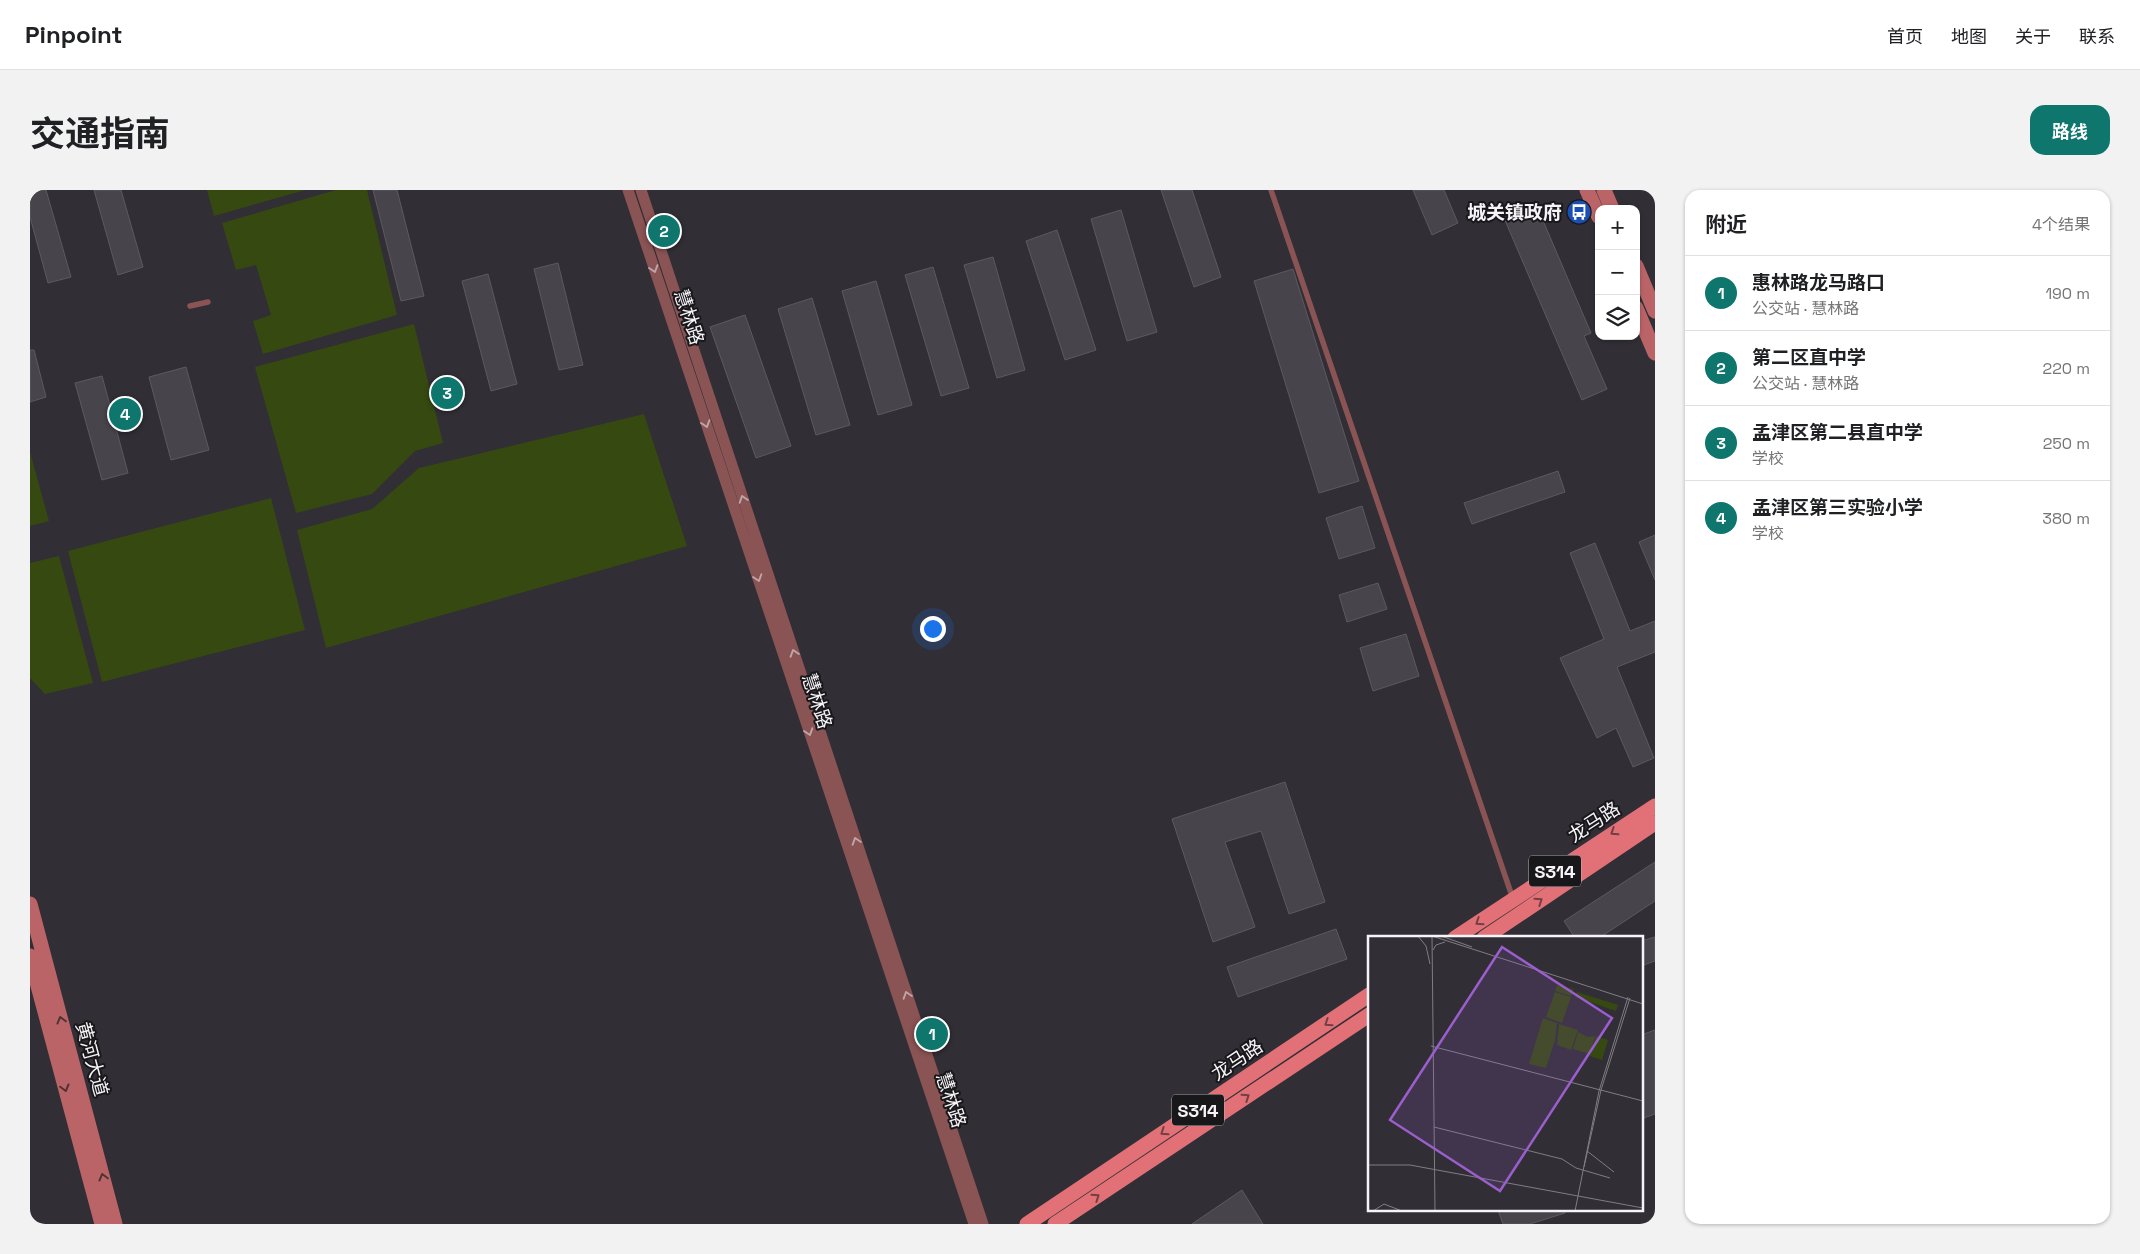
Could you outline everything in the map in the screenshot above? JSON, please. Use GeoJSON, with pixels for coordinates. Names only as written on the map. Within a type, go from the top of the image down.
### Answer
{"type":"FeatureCollection","features":[{"type":"Feature","properties":{"kind":"main road"},"geometry":{"type":"LineString","coordinates":[[1587,190],[1595,209]]}},
{"type":"Feature","properties":{"kind":"main road"},"geometry":{"type":"LineString","coordinates":[[1604,190],[1610,205]]}},
{"type":"Feature","properties":{"kind":"main road"},"geometry":{"type":"LineString","coordinates":[[1640,275],[1655,311]]}},
{"type":"Feature","properties":{"kind":"main road"},"geometry":{"type":"LineString","coordinates":[[1640,317],[1655,353]]}},
{"type":"Feature","properties":{"kind":"main road","name":"龙马路"},"geometry":{"type":"LineString","coordinates":[[1458,936],[1655,806]]}},
{"type":"Feature","properties":{"kind":"main road","name":"龙马路"},"geometry":{"type":"LineString","coordinates":[[1487,936],[1655,823]]}},
{"type":"Feature","properties":{"kind":"main road","name":"黄河大道"},"geometry":{"type":"LineString","coordinates":[[30,904],[115,1224]]}},
{"type":"Feature","properties":{"kind":"main road","name":"黄河大道"},"geometry":{"type":"LineString","coordinates":[[30,956],[102,1224]]}},
{"type":"Feature","properties":{"kind":"main road","name":"龙马路"},"geometry":{"type":"LineString","coordinates":[[1027,1224],[1368,996]]}},
{"type":"Feature","properties":{"kind":"main road","name":"龙马路"},"geometry":{"type":"LineString","coordinates":[[1055,1224],[1368,1016]]}},
{"type":"Feature","properties":{"kind":"street","name":"慧林路"},"geometry":{"type":"LineString","coordinates":[[628,190],[974,1224]]}},
{"type":"Feature","properties":{"kind":"street","name":"慧林路"},"geometry":{"type":"LineString","coordinates":[[641,190],[983,1224]]}},
{"type":"Feature","properties":{"kind":"lane"},"geometry":{"type":"LineString","coordinates":[[1271,190],[1513,899]]}},
{"type":"Feature","properties":{"kind":"lane"},"geometry":{"type":"LineString","coordinates":[[190,306],[208,302]]}},
{"type":"Feature","properties":{"kind":"green space"},"geometry":{"type":"Polygon","coordinates":[[[207,190],[305,190],[214,216],[207,190]]]}},
{"type":"Feature","properties":{"kind":"green space"},"geometry":{"type":"Polygon","coordinates":[[[336,190],[367,190],[397,315],[263,354],[253,321],[271,315],[256,265],[236,270],[222,223],[336,190]]]}},
{"type":"Feature","properties":{"kind":"green space"},"geometry":{"type":"Polygon","coordinates":[[[414,324],[443,443],[415,451],[372,494],[296,513],[255,367],[414,324]]]}},
{"type":"Feature","properties":{"kind":"green space"},"geometry":{"type":"Polygon","coordinates":[[[644,414],[687,546],[326,648],[297,530],[372,509],[419,468],[644,414]]]}},
{"type":"Feature","properties":{"kind":"green space"},"geometry":{"type":"Polygon","coordinates":[[[30,452],[49,521],[30,526],[30,452]]]}},
{"type":"Feature","properties":{"kind":"green space"},"geometry":{"type":"Polygon","coordinates":[[[271,498],[305,630],[102,682],[68,551],[271,498]]]}},
{"type":"Feature","properties":{"kind":"green space"},"geometry":{"type":"Polygon","coordinates":[[[59,556],[93,683],[45,694],[30,678],[30,563],[59,556]]]}},
{"type":"Feature","properties":{"kind":"building"},"geometry":{"type":"Polygon","coordinates":[[[30,190],[46,190],[71,277],[48,283],[30,217],[30,190]]]}},
{"type":"Feature","properties":{"kind":"building"},"geometry":{"type":"Polygon","coordinates":[[[94,190],[121,190],[143,267],[118,275],[94,190]]]}},
{"type":"Feature","properties":{"kind":"building"},"geometry":{"type":"Polygon","coordinates":[[[373,190],[397,190],[424,296],[401,301],[373,190]]]}},
{"type":"Feature","properties":{"kind":"building"},"geometry":{"type":"Polygon","coordinates":[[[1161,190],[1192,190],[1221,277],[1194,287],[1161,190]]]}},
{"type":"Feature","properties":{"kind":"building"},"geometry":{"type":"Polygon","coordinates":[[[1413,190],[1444,190],[1458,223],[1432,235],[1413,190]]]}},
{"type":"Feature","properties":{"kind":"building"},"geometry":{"type":"Polygon","coordinates":[[[1536,204],[1591,333],[1584,336],[1607,389],[1582,400],[1504,218],[1536,204]]]}},
{"type":"Feature","properties":{"kind":"building"},"geometry":{"type":"Polygon","coordinates":[[[1121,210],[1157,332],[1127,341],[1091,219],[1121,210]]]}},
{"type":"Feature","properties":{"kind":"building"},"geometry":{"type":"Polygon","coordinates":[[[1057,230],[1096,350],[1065,360],[1026,241],[1057,230]]]}},
{"type":"Feature","properties":{"kind":"building"},"geometry":{"type":"Polygon","coordinates":[[[993,257],[1025,370],[997,378],[964,265],[993,257]]]}},
{"type":"Feature","properties":{"kind":"building"},"geometry":{"type":"Polygon","coordinates":[[[558,263],[583,365],[559,370],[534,269],[558,263]]]}},
{"type":"Feature","properties":{"kind":"building"},"geometry":{"type":"Polygon","coordinates":[[[933,267],[969,388],[941,396],[905,275],[933,267]]]}},
{"type":"Feature","properties":{"kind":"building"},"geometry":{"type":"Polygon","coordinates":[[[1293,269],[1359,481],[1319,493],[1254,281],[1293,269]]]}},
{"type":"Feature","properties":{"kind":"building"},"geometry":{"type":"Polygon","coordinates":[[[488,274],[517,384],[491,391],[462,281],[488,274]]]}},
{"type":"Feature","properties":{"kind":"building"},"geometry":{"type":"Polygon","coordinates":[[[876,281],[912,405],[878,415],[842,291],[876,281]]]}},
{"type":"Feature","properties":{"kind":"building"},"geometry":{"type":"Polygon","coordinates":[[[812,298],[850,425],[816,435],[778,309],[812,298]]]}},
{"type":"Feature","properties":{"kind":"building"},"geometry":{"type":"Polygon","coordinates":[[[745,315],[791,446],[756,458],[710,327],[745,315]]]}},
{"type":"Feature","properties":{"kind":"building"},"geometry":{"type":"Polygon","coordinates":[[[30,350],[34,350],[46,397],[30,402],[30,350]]]}},
{"type":"Feature","properties":{"kind":"building"},"geometry":{"type":"Polygon","coordinates":[[[186,367],[209,450],[171,460],[149,377],[186,367]]]}},
{"type":"Feature","properties":{"kind":"building"},"geometry":{"type":"Polygon","coordinates":[[[102,376],[128,473],[102,480],[75,383],[102,376]]]}},
{"type":"Feature","properties":{"kind":"building"},"geometry":{"type":"Polygon","coordinates":[[[1558,471],[1565,492],[1472,524],[1464,503],[1558,471]]]}},
{"type":"Feature","properties":{"kind":"building"},"geometry":{"type":"Polygon","coordinates":[[[1362,506],[1375,548],[1339,559],[1326,518],[1362,506]]]}},
{"type":"Feature","properties":{"kind":"building"},"geometry":{"type":"Polygon","coordinates":[[[1655,535],[1655,580],[1639,542],[1655,535]]]}},
{"type":"Feature","properties":{"kind":"building"},"geometry":{"type":"Polygon","coordinates":[[[1595,543],[1630,631],[1655,621],[1655,652],[1617,667],[1654,758],[1633,767],[1616,728],[1597,738],[1560,658],[1604,639],[1570,553],[1595,543]]]}},
{"type":"Feature","properties":{"kind":"building"},"geometry":{"type":"Polygon","coordinates":[[[1378,583],[1387,609],[1347,622],[1339,595],[1378,583]]]}},
{"type":"Feature","properties":{"kind":"building"},"geometry":{"type":"Polygon","coordinates":[[[1406,634],[1419,676],[1373,691],[1360,648],[1406,634]]]}},
{"type":"Feature","properties":{"kind":"building"},"geometry":{"type":"Polygon","coordinates":[[[1285,782],[1325,902],[1289,914],[1261,831],[1225,842],[1255,927],[1213,942],[1172,819],[1285,782]]]}},
{"type":"Feature","properties":{"kind":"building"},"geometry":{"type":"Polygon","coordinates":[[[1655,862],[1655,901],[1602,936],[1574,936],[1564,921],[1655,862]]]}},
{"type":"Feature","properties":{"kind":"building"},"geometry":{"type":"Polygon","coordinates":[[[1336,929],[1347,959],[1238,997],[1227,967],[1336,929]]]}},
{"type":"Feature","properties":{"kind":"building"},"geometry":{"type":"Polygon","coordinates":[[[1655,937],[1655,961],[1642,966],[1642,941],[1655,937]]]}},
{"type":"Feature","properties":{"kind":"building"},"geometry":{"type":"Polygon","coordinates":[[[1655,1030],[1655,1114],[1642,1119],[1642,1035],[1655,1030]]]}},
{"type":"Feature","properties":{"kind":"building"},"geometry":{"type":"Polygon","coordinates":[[[1242,1190],[1263,1224],[1192,1224],[1242,1190]]]}},
{"type":"Feature","properties":{"kind":"building"},"geometry":{"type":"Polygon","coordinates":[[[1499,1212],[1565,1213],[1530,1224],[1503,1224],[1499,1212]]]}},
{"type":"Feature","properties":{"kind":"place","name":"城关镇政府"},"geometry":{"type":"Point","coordinates":[1579,212]}},
{"type":"Feature","properties":{"kind":"place","name":"第二区直中学"},"geometry":{"type":"Point","coordinates":[664,231]}},
{"type":"Feature","properties":{"kind":"place","name":"孟津区第二县直中学"},"geometry":{"type":"Point","coordinates":[447,393]}},
{"type":"Feature","properties":{"kind":"place","name":"孟津区第三实验小学"},"geometry":{"type":"Point","coordinates":[125,414]}},
{"type":"Feature","properties":{"kind":"place","name":"惠林路龙马路口"},"geometry":{"type":"Point","coordinates":[932,1034]}}]}
